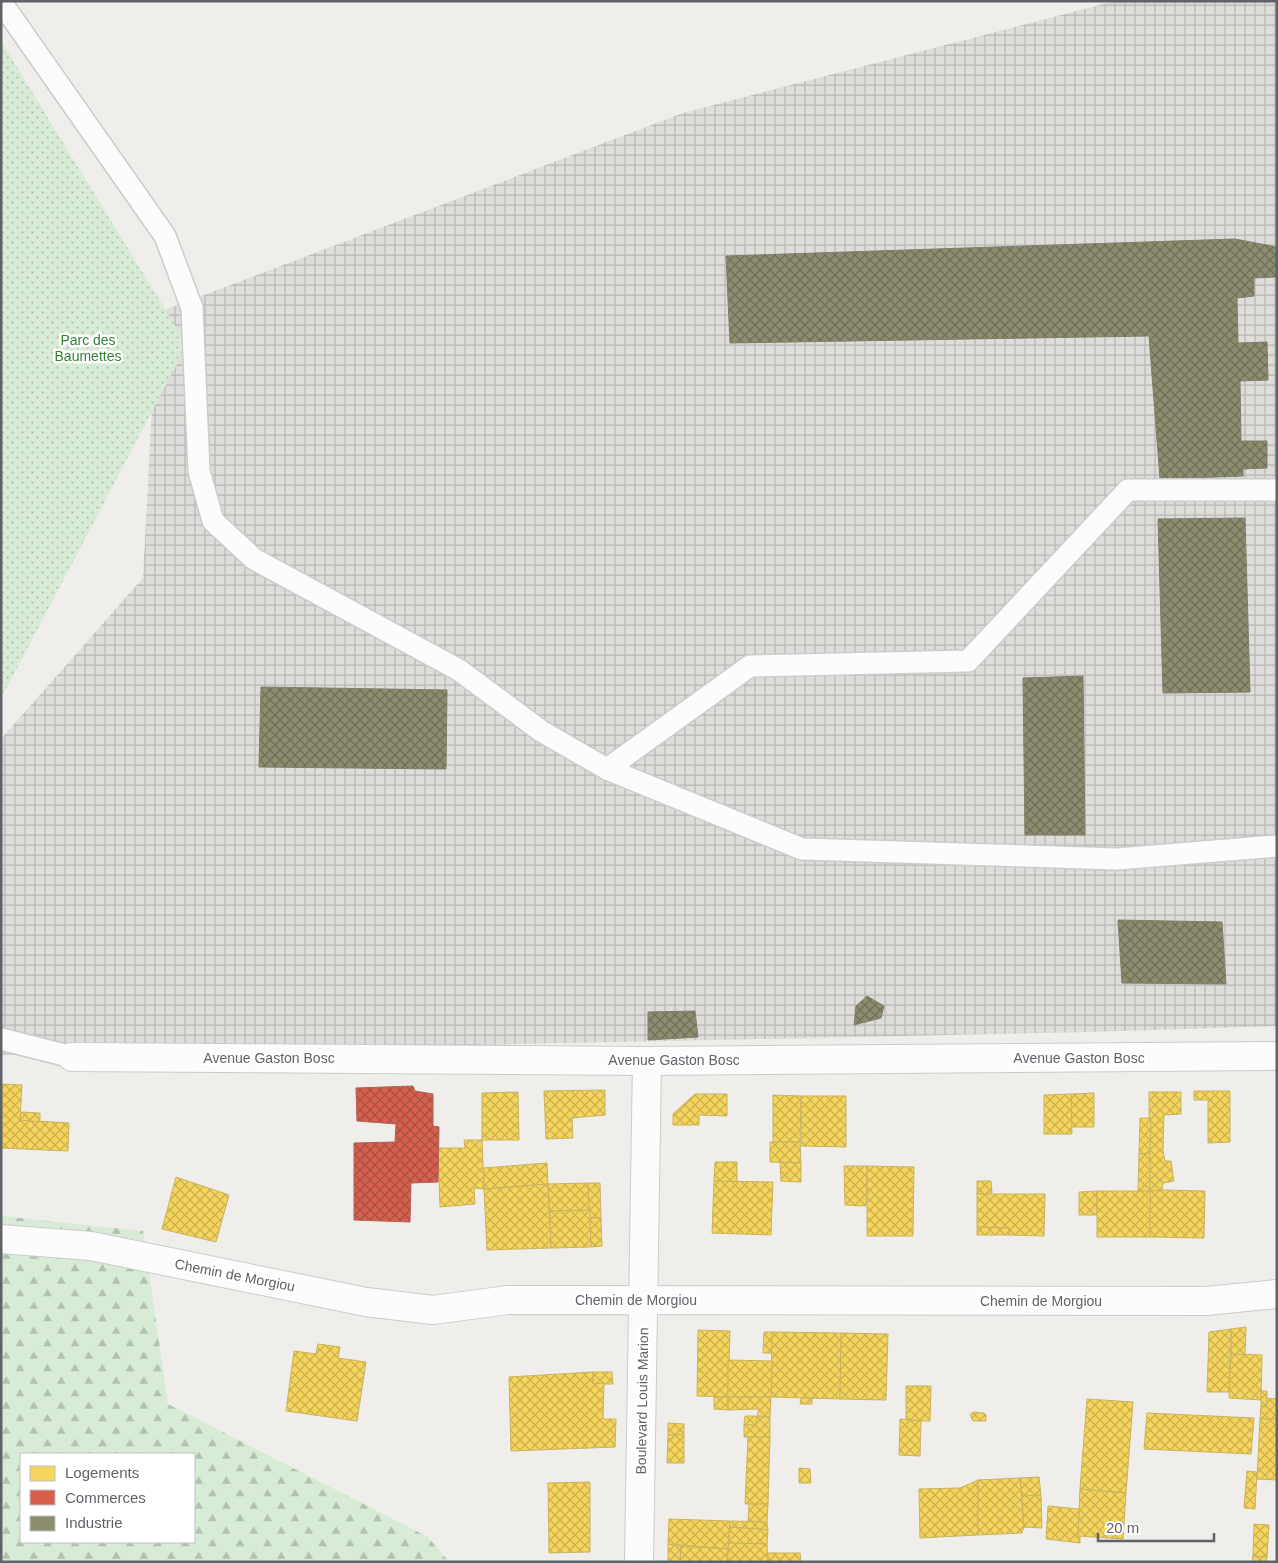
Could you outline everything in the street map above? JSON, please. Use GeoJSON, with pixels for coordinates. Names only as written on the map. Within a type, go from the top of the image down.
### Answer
{"type":"FeatureCollection","features":[{"type":"Feature","properties":{"kind":"street","name":"Avenue Gaston Bosc"},"geometry":{"type":"LineString","coordinates":[[72,1057],[648,1060],[1277,1056]]}},
{"type":"Feature","properties":{"kind":"street","name":"Boulevard Louis Marion"},"geometry":{"type":"LineString","coordinates":[[639,1562],[648,1060]]}},
{"type":"Feature","properties":{"kind":"street","name":"Chemin de Morgiou"},"geometry":{"type":"LineString","coordinates":[[1,1239],[91,1246],[366,1302],[433,1310],[508,1300],[1206,1301],[1277,1294]]}},
{"type":"Feature","properties":{"kind":"lane"},"geometry":{"type":"LineString","coordinates":[[1,2],[164,236],[192,308],[199,471],[213,521],[254,559],[459,670],[541,731],[607,769],[802,849],[1117,859],[1277,846]]}},
{"type":"Feature","properties":{"kind":"lane"},"geometry":{"type":"LineString","coordinates":[[607,769],[750,666],[968,661],[1128,490],[1277,490]]}},
{"type":"Feature","properties":{"kind":"lane"},"geometry":{"type":"LineString","coordinates":[[1,1040],[72,1057]]}},
{"type":"Feature","properties":{"kind":"shaded area"},"geometry":{"type":"Polygon","coordinates":[[[1115,1],[1277,1],[1277,1026],[1091,1032],[1,1055],[1,739],[143,578],[157,313],[683,113],[1115,1]]]}},
{"type":"Feature","properties":{"kind":"green space","name":"Parc des Baumettes"},"geometry":{"type":"Polygon","coordinates":[[[1,41],[187,345],[4,693],[1,692],[1,41]]]}},
{"type":"Feature","properties":{"kind":"green space"},"geometry":{"type":"Polygon","coordinates":[[[1,1216],[143,1231],[168,1404],[428,1537],[449,1562],[1,1562],[1,1216]]]}},
{"type":"Feature","properties":{"kind":"building: Logements"},"geometry":{"type":"Polygon","coordinates":[[[1,1084],[22,1085],[20,1120],[69,1123],[68,1151],[1,1148],[1,1084]]]}},
{"type":"Feature","properties":{"kind":"building: Logements"},"geometry":{"type":"Polygon","coordinates":[[[605,1090],[605,1115],[572,1118],[573,1138],[546,1139],[544,1091],[605,1090]]]}},
{"type":"Feature","properties":{"kind":"building: Logements"},"geometry":{"type":"Polygon","coordinates":[[[1194,1091],[1230,1091],[1230,1142],[1208,1143],[1208,1100],[1194,1100],[1194,1091]]]}},
{"type":"Feature","properties":{"kind":"building: Logements"},"geometry":{"type":"Polygon","coordinates":[[[518,1092],[519,1140],[482,1140],[482,1093],[518,1092]]]}},
{"type":"Feature","properties":{"kind":"building: Logements"},"geometry":{"type":"Polygon","coordinates":[[[1149,1092],[1181,1092],[1181,1114],[1164,1115],[1163,1151],[1165,1161],[1171,1161],[1174,1181],[1163,1183],[1162,1190],[1150,1191],[1149,1092]]]}},
{"type":"Feature","properties":{"kind":"building: Logements"},"geometry":{"type":"Polygon","coordinates":[[[1094,1093],[1094,1127],[1071,1127],[1071,1094],[1094,1093]]]}},
{"type":"Feature","properties":{"kind":"building: Logements"},"geometry":{"type":"Polygon","coordinates":[[[695,1094],[727,1094],[727,1116],[699,1115],[699,1125],[673,1125],[673,1114],[695,1094]]]}},
{"type":"Feature","properties":{"kind":"building: Logements"},"geometry":{"type":"Polygon","coordinates":[[[1071,1094],[1072,1134],[1044,1134],[1044,1095],[1071,1094]]]}},
{"type":"Feature","properties":{"kind":"building: Logements"},"geometry":{"type":"Polygon","coordinates":[[[773,1095],[801,1096],[800,1142],[773,1142],[773,1095]]]}},
{"type":"Feature","properties":{"kind":"building: Logements"},"geometry":{"type":"Polygon","coordinates":[[[801,1096],[846,1096],[846,1147],[801,1146],[801,1096]]]}},
{"type":"Feature","properties":{"kind":"building: Logements"},"geometry":{"type":"Polygon","coordinates":[[[21,1112],[40,1113],[40,1122],[20,1120],[21,1112]]]}},
{"type":"Feature","properties":{"kind":"building: Logements"},"geometry":{"type":"Polygon","coordinates":[[[1140,1118],[1151,1118],[1150,1153],[1139,1154],[1140,1118]]]}},
{"type":"Feature","properties":{"kind":"building: Logements"},"geometry":{"type":"Polygon","coordinates":[[[464,1140],[482,1140],[484,1189],[474,1188],[475,1204],[440,1207],[438,1148],[465,1148],[464,1140]]]}},
{"type":"Feature","properties":{"kind":"building: Logements"},"geometry":{"type":"Polygon","coordinates":[[[770,1142],[800,1142],[801,1163],[770,1162],[770,1142]]]}},
{"type":"Feature","properties":{"kind":"building: Logements"},"geometry":{"type":"Polygon","coordinates":[[[1150,1153],[1150,1191],[1138,1191],[1139,1154],[1150,1153]]]}},
{"type":"Feature","properties":{"kind":"building: Logements"},"geometry":{"type":"Polygon","coordinates":[[[715,1162],[737,1162],[737,1182],[714,1181],[715,1162]]]}},
{"type":"Feature","properties":{"kind":"building: Logements"},"geometry":{"type":"Polygon","coordinates":[[[780,1162],[801,1163],[801,1182],[781,1181],[780,1162]]]}},
{"type":"Feature","properties":{"kind":"building: Logements"},"geometry":{"type":"Polygon","coordinates":[[[547,1163],[548,1184],[484,1189],[484,1168],[547,1163]]]}},
{"type":"Feature","properties":{"kind":"building: Logements"},"geometry":{"type":"Polygon","coordinates":[[[844,1166],[867,1166],[866,1206],[845,1205],[844,1166]]]}},
{"type":"Feature","properties":{"kind":"building: Logements"},"geometry":{"type":"Polygon","coordinates":[[[867,1166],[914,1167],[913,1236],[867,1236],[867,1166]]]}},
{"type":"Feature","properties":{"kind":"building: Logements"},"geometry":{"type":"Polygon","coordinates":[[[176,1177],[229,1195],[216,1242],[162,1229],[176,1177]]]}},
{"type":"Feature","properties":{"kind":"building: Logements"},"geometry":{"type":"Polygon","coordinates":[[[714,1181],[773,1182],[771,1235],[712,1233],[714,1181]]]}},
{"type":"Feature","properties":{"kind":"building: Logements"},"geometry":{"type":"Polygon","coordinates":[[[977,1181],[991,1181],[992,1193],[977,1194],[977,1181]]]}},
{"type":"Feature","properties":{"kind":"building: Logements"},"geometry":{"type":"Polygon","coordinates":[[[588,1183],[590,1210],[550,1211],[548,1184],[588,1183]]]}},
{"type":"Feature","properties":{"kind":"building: Logements"},"geometry":{"type":"Polygon","coordinates":[[[588,1183],[600,1183],[601,1218],[590,1218],[588,1183]]]}},
{"type":"Feature","properties":{"kind":"building: Logements"},"geometry":{"type":"Polygon","coordinates":[[[548,1184],[551,1248],[487,1250],[484,1189],[548,1184]]]}},
{"type":"Feature","properties":{"kind":"building: Logements"},"geometry":{"type":"Polygon","coordinates":[[[1097,1191],[1097,1215],[1079,1215],[1079,1192],[1097,1191]]]}},
{"type":"Feature","properties":{"kind":"building: Logements"},"geometry":{"type":"Polygon","coordinates":[[[1097,1191],[1150,1191],[1150,1237],[1097,1237],[1097,1191]]]}},
{"type":"Feature","properties":{"kind":"building: Logements"},"geometry":{"type":"Polygon","coordinates":[[[1150,1191],[1205,1191],[1204,1238],[1150,1237],[1150,1191]]]}},
{"type":"Feature","properties":{"kind":"building: Logements"},"geometry":{"type":"Polygon","coordinates":[[[977,1194],[1045,1194],[1044,1236],[1009,1235],[1009,1228],[977,1227],[977,1194]]]}},
{"type":"Feature","properties":{"kind":"building: Logements"},"geometry":{"type":"Polygon","coordinates":[[[590,1210],[591,1247],[551,1248],[550,1211],[590,1210]]]}},
{"type":"Feature","properties":{"kind":"building: Logements"},"geometry":{"type":"Polygon","coordinates":[[[590,1218],[601,1218],[602,1246],[591,1247],[590,1218]]]}},
{"type":"Feature","properties":{"kind":"building: Logements"},"geometry":{"type":"Polygon","coordinates":[[[977,1227],[1009,1228],[1009,1235],[977,1235],[977,1227]]]}},
{"type":"Feature","properties":{"kind":"building: Logements"},"geometry":{"type":"Polygon","coordinates":[[[1246,1327],[1245,1355],[1231,1354],[1231,1329],[1246,1327]]]}},
{"type":"Feature","properties":{"kind":"building: Logements"},"geometry":{"type":"Polygon","coordinates":[[[1231,1329],[1229,1392],[1207,1392],[1209,1332],[1231,1329]]]}},
{"type":"Feature","properties":{"kind":"building: Logements"},"geometry":{"type":"Polygon","coordinates":[[[698,1330],[730,1331],[728,1397],[697,1396],[698,1330]]]}},
{"type":"Feature","properties":{"kind":"building: Logements"},"geometry":{"type":"Polygon","coordinates":[[[764,1332],[772,1332],[773,1353],[763,1353],[764,1332]]]}},
{"type":"Feature","properties":{"kind":"building: Logements"},"geometry":{"type":"Polygon","coordinates":[[[772,1332],[841,1333],[840,1399],[771,1397],[772,1332]]]}},
{"type":"Feature","properties":{"kind":"building: Logements"},"geometry":{"type":"Polygon","coordinates":[[[841,1333],[888,1334],[886,1400],[840,1399],[841,1333]]]}},
{"type":"Feature","properties":{"kind":"building: Logements"},"geometry":{"type":"Polygon","coordinates":[[[318,1344],[340,1347],[338,1358],[366,1362],[357,1421],[286,1411],[294,1351],[316,1354],[318,1344]]]}},
{"type":"Feature","properties":{"kind":"building: Logements"},"geometry":{"type":"Polygon","coordinates":[[[1231,1354],[1262,1355],[1261,1400],[1229,1398],[1231,1354]]]}},
{"type":"Feature","properties":{"kind":"building: Logements"},"geometry":{"type":"Polygon","coordinates":[[[728,1360],[772,1361],[771,1397],[728,1397],[728,1360]]]}},
{"type":"Feature","properties":{"kind":"building: Logements"},"geometry":{"type":"Polygon","coordinates":[[[593,1372],[612,1372],[613,1384],[593,1384],[593,1372]]]}},
{"type":"Feature","properties":{"kind":"building: Logements"},"geometry":{"type":"Polygon","coordinates":[[[593,1372],[593,1384],[604,1383],[603,1419],[616,1419],[615,1447],[511,1451],[509,1377],[593,1372]]]}},
{"type":"Feature","properties":{"kind":"building: Logements"},"geometry":{"type":"Polygon","coordinates":[[[906,1386],[931,1386],[930,1421],[906,1420],[906,1386]]]}},
{"type":"Feature","properties":{"kind":"building: Logements"},"geometry":{"type":"Polygon","coordinates":[[[1261,1391],[1267,1391],[1267,1407],[1261,1406],[1261,1391]]]}},
{"type":"Feature","properties":{"kind":"building: Logements"},"geometry":{"type":"Polygon","coordinates":[[[714,1397],[728,1397],[728,1410],[714,1409],[714,1397]]]}},
{"type":"Feature","properties":{"kind":"building: Logements"},"geometry":{"type":"Polygon","coordinates":[[[728,1397],[771,1397],[770,1417],[757,1416],[759,1409],[728,1410],[728,1397]]]}},
{"type":"Feature","properties":{"kind":"building: Logements"},"geometry":{"type":"Polygon","coordinates":[[[801,1398],[812,1398],[812,1404],[800,1404],[801,1398]]]}},
{"type":"Feature","properties":{"kind":"building: Logements"},"geometry":{"type":"Polygon","coordinates":[[[1266,1398],[1277,1399],[1277,1419],[1260,1419],[1261,1406],[1267,1407],[1266,1398]]]}},
{"type":"Feature","properties":{"kind":"building: Logements"},"geometry":{"type":"Polygon","coordinates":[[[1087,1399],[1133,1402],[1126,1493],[1080,1489],[1087,1399]]]}},
{"type":"Feature","properties":{"kind":"building: Logements"},"geometry":{"type":"Polygon","coordinates":[[[973,1412],[984,1413],[986,1421],[973,1421],[970,1415],[973,1412]]]}},
{"type":"Feature","properties":{"kind":"building: Logements"},"geometry":{"type":"Polygon","coordinates":[[[1147,1413],[1254,1418],[1251,1454],[1144,1449],[1147,1413]]]}},
{"type":"Feature","properties":{"kind":"building: Logements"},"geometry":{"type":"Polygon","coordinates":[[[745,1416],[757,1416],[756,1425],[744,1425],[745,1416]]]}},
{"type":"Feature","properties":{"kind":"building: Logements"},"geometry":{"type":"Polygon","coordinates":[[[757,1416],[770,1417],[770,1437],[744,1437],[744,1425],[756,1425],[757,1416]]]}},
{"type":"Feature","properties":{"kind":"building: Logements"},"geometry":{"type":"Polygon","coordinates":[[[900,1419],[921,1421],[920,1456],[899,1455],[900,1419]]]}},
{"type":"Feature","properties":{"kind":"building: Logements"},"geometry":{"type":"Polygon","coordinates":[[[1260,1419],[1277,1419],[1277,1480],[1257,1479],[1260,1419]]]}},
{"type":"Feature","properties":{"kind":"building: Logements"},"geometry":{"type":"Polygon","coordinates":[[[668,1423],[684,1424],[684,1435],[668,1435],[668,1423]]]}},
{"type":"Feature","properties":{"kind":"building: Logements"},"geometry":{"type":"Polygon","coordinates":[[[668,1435],[684,1435],[684,1463],[667,1463],[668,1435]]]}},
{"type":"Feature","properties":{"kind":"building: Logements"},"geometry":{"type":"Polygon","coordinates":[[[748,1437],[770,1437],[768,1504],[745,1504],[748,1437]]]}},
{"type":"Feature","properties":{"kind":"building: Logements"},"geometry":{"type":"Polygon","coordinates":[[[799,1468],[810,1469],[811,1483],[799,1483],[799,1468]]]}},
{"type":"Feature","properties":{"kind":"building: Logements"},"geometry":{"type":"Polygon","coordinates":[[[1247,1471],[1257,1472],[1255,1509],[1244,1508],[1247,1471]]]}},
{"type":"Feature","properties":{"kind":"building: Logements"},"geometry":{"type":"Polygon","coordinates":[[[1039,1477],[1041,1495],[1022,1496],[1020,1478],[1039,1477]]]}},
{"type":"Feature","properties":{"kind":"building: Logements"},"geometry":{"type":"Polygon","coordinates":[[[1020,1478],[1024,1527],[1022,1533],[978,1535],[978,1480],[1020,1478]]]}},
{"type":"Feature","properties":{"kind":"building: Logements"},"geometry":{"type":"Polygon","coordinates":[[[978,1480],[978,1535],[920,1538],[919,1489],[960,1488],[978,1480]]]}},
{"type":"Feature","properties":{"kind":"building: Logements"},"geometry":{"type":"Polygon","coordinates":[[[590,1482],[590,1552],[549,1553],[548,1483],[590,1482]]]}},
{"type":"Feature","properties":{"kind":"building: Logements"},"geometry":{"type":"Polygon","coordinates":[[[1080,1489],[1126,1493],[1123,1539],[1078,1536],[1080,1489]]]}},
{"type":"Feature","properties":{"kind":"building: Logements"},"geometry":{"type":"Polygon","coordinates":[[[1041,1495],[1042,1528],[1024,1527],[1022,1496],[1041,1495]]]}},
{"type":"Feature","properties":{"kind":"building: Logements"},"geometry":{"type":"Polygon","coordinates":[[[749,1504],[768,1504],[767,1522],[748,1521],[749,1504]]]}},
{"type":"Feature","properties":{"kind":"building: Logements"},"geometry":{"type":"Polygon","coordinates":[[[1048,1506],[1079,1509],[1078,1536],[1080,1536],[1080,1543],[1046,1539],[1048,1506]]]}},
{"type":"Feature","properties":{"kind":"building: Logements"},"geometry":{"type":"Polygon","coordinates":[[[669,1519],[730,1521],[728,1549],[668,1544],[669,1519]]]}},
{"type":"Feature","properties":{"kind":"building: Logements"},"geometry":{"type":"Polygon","coordinates":[[[730,1521],[767,1522],[768,1530],[730,1527],[730,1521]]]}},
{"type":"Feature","properties":{"kind":"building: Logements"},"geometry":{"type":"Polygon","coordinates":[[[1254,1524],[1269,1525],[1267,1557],[1253,1556],[1254,1524]]]}},
{"type":"Feature","properties":{"kind":"building: Logements"},"geometry":{"type":"Polygon","coordinates":[[[730,1527],[768,1530],[767,1544],[729,1543],[730,1527]]]}},
{"type":"Feature","properties":{"kind":"building: Logements"},"geometry":{"type":"Polygon","coordinates":[[[729,1543],[767,1544],[768,1562],[727,1562],[729,1543]]]}},
{"type":"Feature","properties":{"kind":"building: Logements"},"geometry":{"type":"Polygon","coordinates":[[[668,1544],[681,1546],[680,1562],[668,1562],[668,1544]]]}},
{"type":"Feature","properties":{"kind":"building: Logements"},"geometry":{"type":"Polygon","coordinates":[[[681,1546],[728,1549],[727,1562],[680,1562],[681,1546]]]}},
{"type":"Feature","properties":{"kind":"building: Logements"},"geometry":{"type":"Polygon","coordinates":[[[768,1553],[800,1553],[801,1562],[768,1562],[768,1553]]]}},
{"type":"Feature","properties":{"kind":"building: Logements"},"geometry":{"type":"Polygon","coordinates":[[[1253,1556],[1267,1557],[1266,1562],[1252,1562],[1253,1556]]]}},
{"type":"Feature","properties":{"kind":"building: Commerces"},"geometry":{"type":"Polygon","coordinates":[[[413,1086],[415,1091],[433,1094],[433,1126],[439,1127],[438,1182],[411,1183],[410,1222],[354,1220],[354,1143],[395,1142],[396,1124],[357,1121],[356,1088],[413,1086]]]}},
{"type":"Feature","properties":{"kind":"building: Industrie"},"geometry":{"type":"Polygon","coordinates":[[[1235,239],[1277,247],[1277,277],[1254,278],[1254,296],[1237,298],[1238,343],[1267,342],[1268,380],[1240,381],[1241,441],[1267,441],[1267,468],[1243,469],[1243,476],[1160,479],[1149,336],[730,343],[726,256],[1235,239]]]}},
{"type":"Feature","properties":{"kind":"building: Industrie"},"geometry":{"type":"Polygon","coordinates":[[[1245,518],[1250,692],[1163,693],[1158,519],[1245,518]]]}},
{"type":"Feature","properties":{"kind":"building: Industrie"},"geometry":{"type":"Polygon","coordinates":[[[1083,676],[1085,835],[1025,835],[1023,678],[1083,676]]]}},
{"type":"Feature","properties":{"kind":"building: Industrie"},"geometry":{"type":"Polygon","coordinates":[[[261,687],[447,690],[446,769],[259,767],[261,687]]]}},
{"type":"Feature","properties":{"kind":"building: Industrie"},"geometry":{"type":"Polygon","coordinates":[[[1118,920],[1222,922],[1226,984],[1122,983],[1118,920]]]}},
{"type":"Feature","properties":{"kind":"building: Industrie"},"geometry":{"type":"Polygon","coordinates":[[[867,996],[884,1006],[881,1018],[854,1025],[856,1006],[867,996]]]}},
{"type":"Feature","properties":{"kind":"building: Industrie"},"geometry":{"type":"Polygon","coordinates":[[[695,1011],[698,1037],[648,1040],[648,1012],[695,1011]]]}}]}
